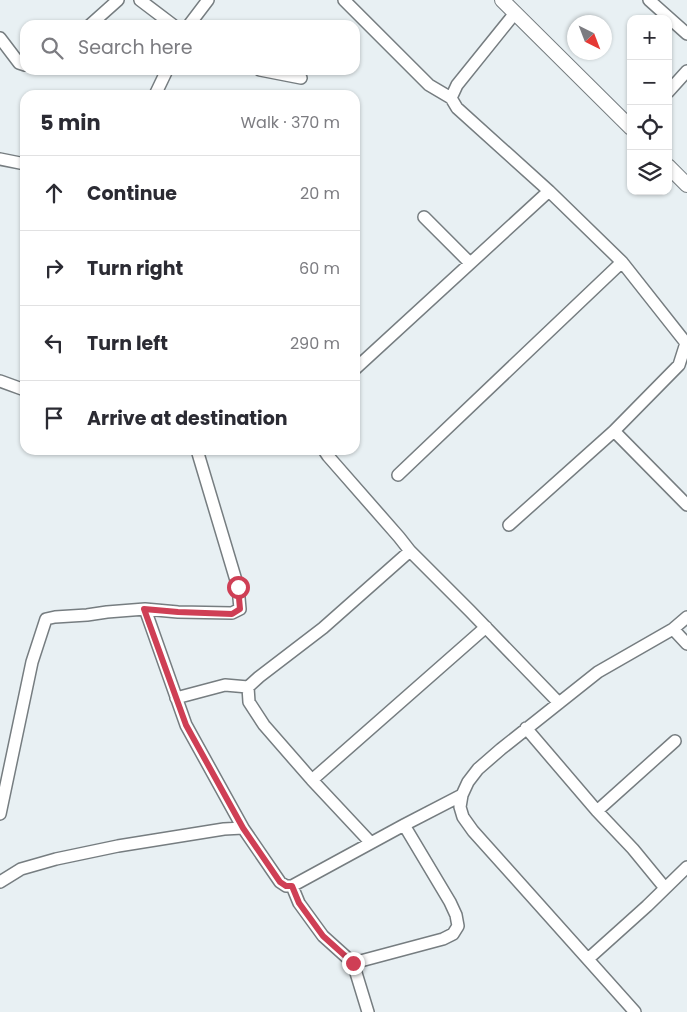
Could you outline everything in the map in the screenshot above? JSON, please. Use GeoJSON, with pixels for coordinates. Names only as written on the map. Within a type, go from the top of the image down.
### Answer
{"type":"FeatureCollection","features":[{"type":"Feature","properties":{"kind":"street"},"geometry":{"type":"LineString","coordinates":[[96,20],[118,0]]}},
{"type":"Feature","properties":{"kind":"street"},"geometry":{"type":"LineString","coordinates":[[140,0],[166,20]]}},
{"type":"Feature","properties":{"kind":"street"},"geometry":{"type":"LineString","coordinates":[[193,20],[208,0]]}},
{"type":"Feature","properties":{"kind":"street"},"geometry":{"type":"LineString","coordinates":[[344,0],[429,85],[451,98],[457,108],[549,191],[622,262],[686,343],[679,365],[614,431],[509,525]]}},
{"type":"Feature","properties":{"kind":"street"},"geometry":{"type":"LineString","coordinates":[[502,0],[627,124]]}},
{"type":"Feature","properties":{"kind":"street"},"geometry":{"type":"LineString","coordinates":[[649,0],[687,34]]}},
{"type":"Feature","properties":{"kind":"street"},"geometry":{"type":"LineString","coordinates":[[451,98],[457,85],[515,13]]}},
{"type":"Feature","properties":{"kind":"street"},"geometry":{"type":"LineString","coordinates":[[0,38],[20,63]]}},
{"type":"Feature","properties":{"kind":"street"},"geometry":{"type":"LineString","coordinates":[[672,88],[687,71]]}},
{"type":"Feature","properties":{"kind":"street"},"geometry":{"type":"LineString","coordinates":[[157,90],[165,75]]}},
{"type":"Feature","properties":{"kind":"street"},"geometry":{"type":"LineString","coordinates":[[286,75],[301,78]]}},
{"type":"Feature","properties":{"kind":"street"},"geometry":{"type":"LineString","coordinates":[[0,159],[20,163]]}},
{"type":"Feature","properties":{"kind":"street"},"geometry":{"type":"LineString","coordinates":[[672,170],[687,185]]}},
{"type":"Feature","properties":{"kind":"street"},"geometry":{"type":"LineString","coordinates":[[360,364],[549,191]]}},
{"type":"Feature","properties":{"kind":"street"},"geometry":{"type":"LineString","coordinates":[[424,218],[470,263]]}},
{"type":"Feature","properties":{"kind":"street"},"geometry":{"type":"LineString","coordinates":[[398,475],[622,262]]}},
{"type":"Feature","properties":{"kind":"street"},"geometry":{"type":"LineString","coordinates":[[0,381],[20,388]]}},
{"type":"Feature","properties":{"kind":"street"},"geometry":{"type":"LineString","coordinates":[[614,431],[687,505]]}},
{"type":"Feature","properties":{"kind":"street"},"geometry":{"type":"LineString","coordinates":[[0,814],[32,662],[46,619],[144,609],[232,614],[240,609],[238,587],[198,455]]}},
{"type":"Feature","properties":{"kind":"street"},"geometry":{"type":"LineString","coordinates":[[327,455],[410,551],[559,703]]}},
{"type":"Feature","properties":{"kind":"street"},"geometry":{"type":"LineString","coordinates":[[371,843],[264,725],[249,702],[248,688],[259,677],[323,628],[410,551]]}},
{"type":"Feature","properties":{"kind":"street"},"geometry":{"type":"LineString","coordinates":[[144,609],[186,725],[243,828],[280,882],[286,886],[292,886],[462,795]]}},
{"type":"Feature","properties":{"kind":"street"},"geometry":{"type":"LineString","coordinates":[[635,1012],[473,831],[463,817],[460,807],[462,795],[468,782],[478,769],[500,749],[598,672],[673,629],[687,617]]}},
{"type":"Feature","properties":{"kind":"street"},"geometry":{"type":"LineString","coordinates":[[312,780],[486,627]]}},
{"type":"Feature","properties":{"kind":"street"},"geometry":{"type":"LineString","coordinates":[[673,629],[687,644]]}},
{"type":"Feature","properties":{"kind":"street"},"geometry":{"type":"LineString","coordinates":[[176,698],[225,685],[248,688]]}},
{"type":"Feature","properties":{"kind":"street"},"geometry":{"type":"LineString","coordinates":[[526,728],[665,888]]}},
{"type":"Feature","properties":{"kind":"street"},"geometry":{"type":"LineString","coordinates":[[597,811],[675,741]]}},
{"type":"Feature","properties":{"kind":"street"},"geometry":{"type":"LineString","coordinates":[[353,963],[443,939],[453,934],[458,926],[456,915],[450,902],[404,825]]}},
{"type":"Feature","properties":{"kind":"street"},"geometry":{"type":"LineString","coordinates":[[0,882],[21,869],[56,859],[118,846],[243,828]]}},
{"type":"Feature","properties":{"kind":"street"},"geometry":{"type":"LineString","coordinates":[[588,959],[687,867]]}},
{"type":"Feature","properties":{"kind":"street"},"geometry":{"type":"LineString","coordinates":[[292,886],[299,903],[323,936],[353,963],[368,1012]]}},
{"type":"Feature","properties":{"kind":"route"},"geometry":{"type":"LineString","coordinates":[[238,587],[240,609],[232,614],[144,609],[186,725],[243,828],[280,882],[286,886],[292,886],[299,903],[323,936],[353,963]]}}]}
